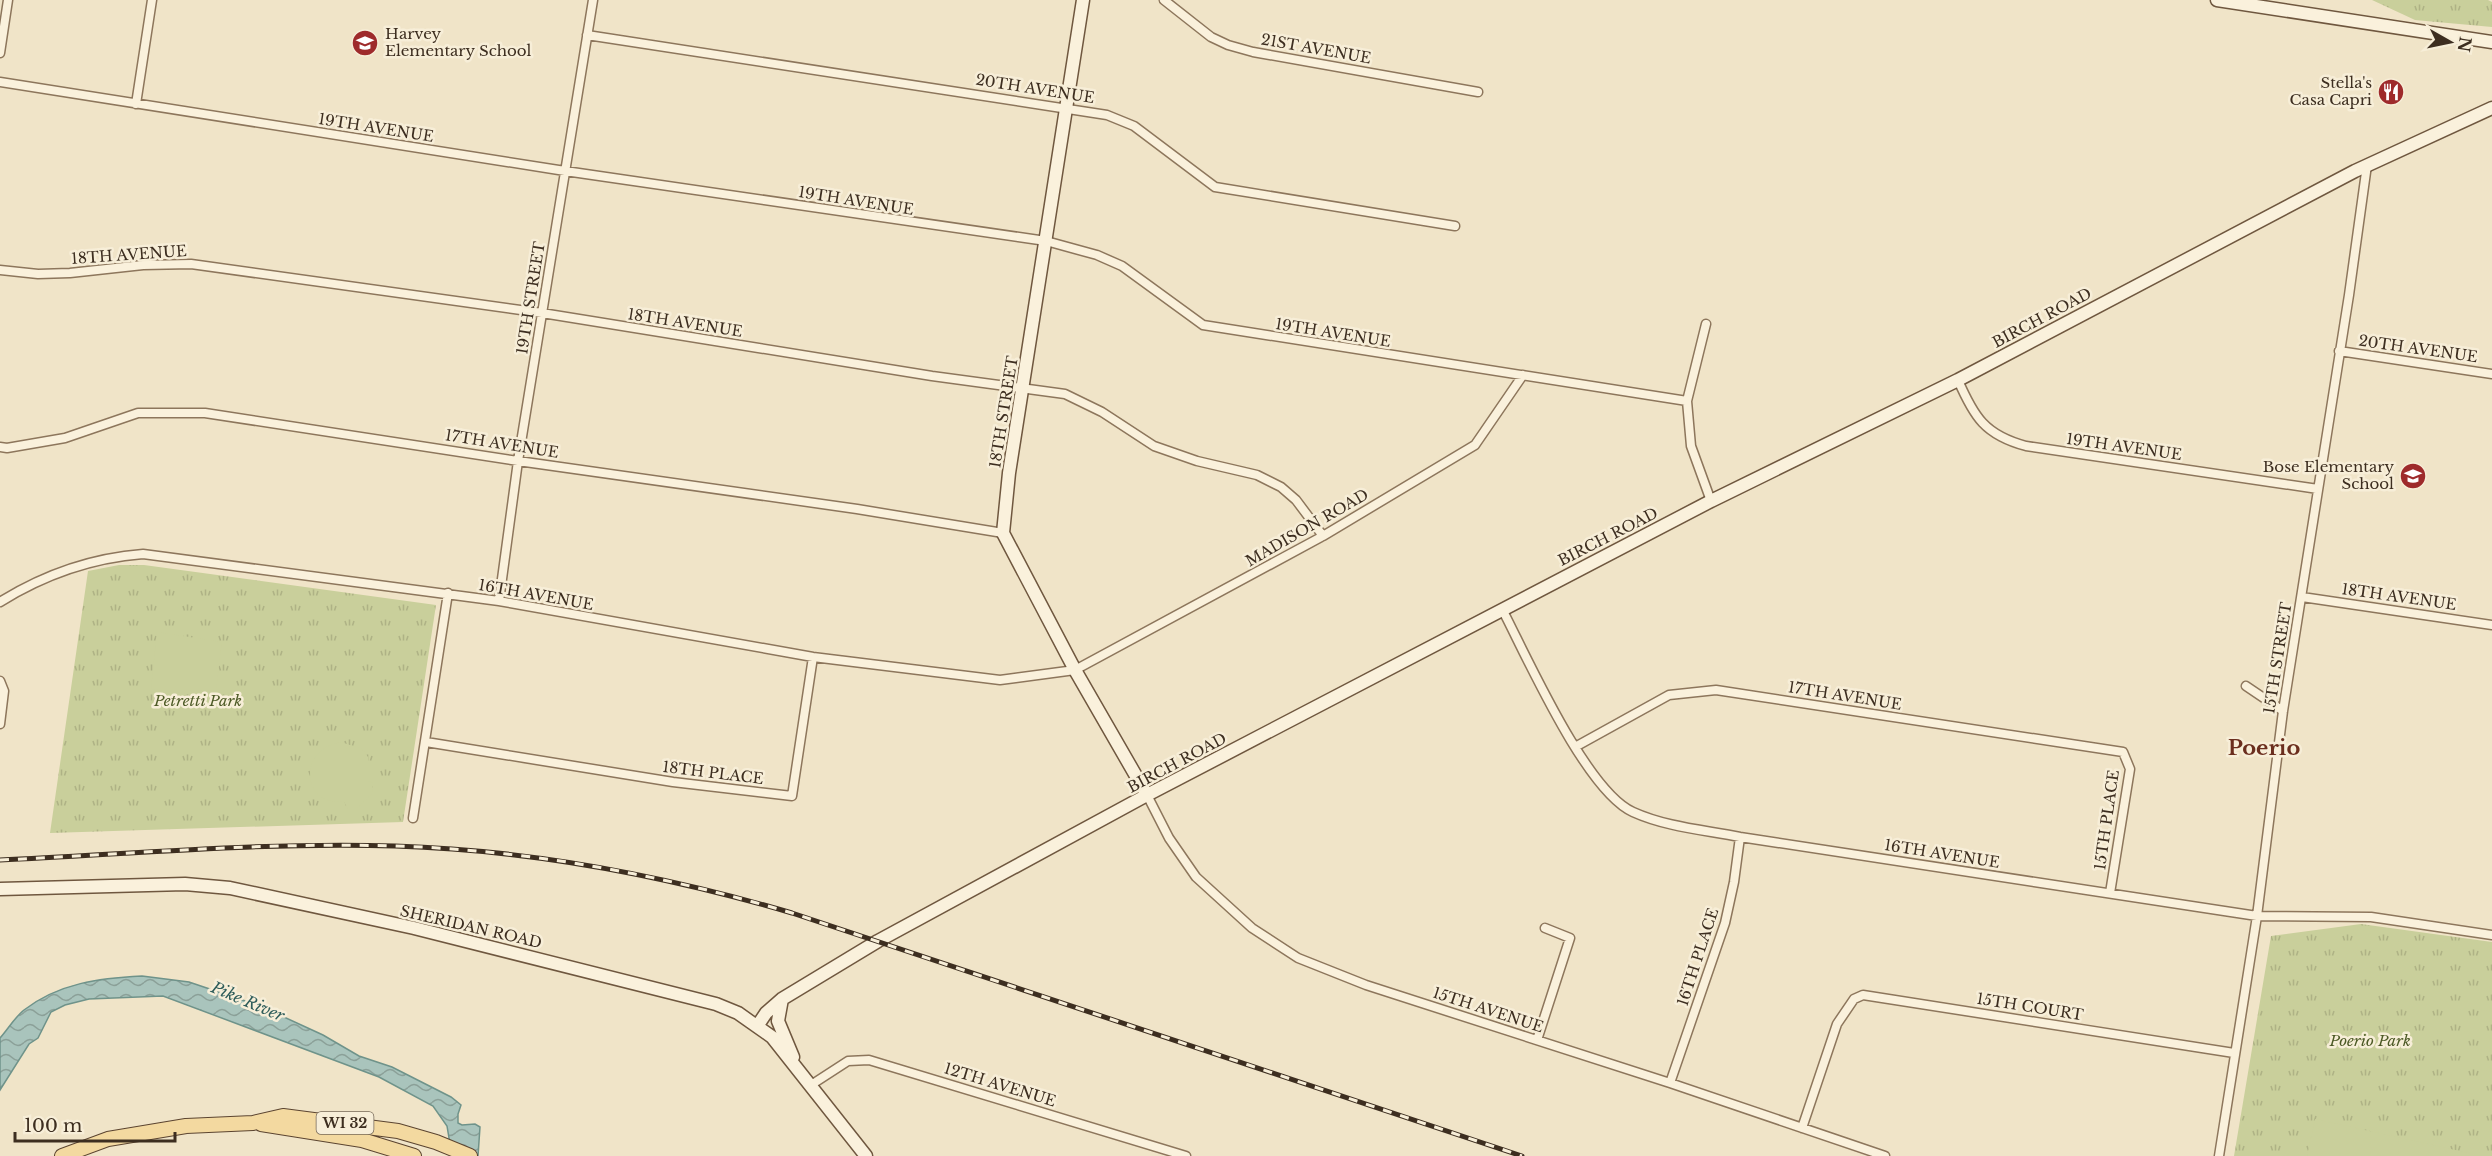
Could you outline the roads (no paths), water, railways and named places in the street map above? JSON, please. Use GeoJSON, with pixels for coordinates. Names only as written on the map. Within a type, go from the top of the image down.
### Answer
{"type":"FeatureCollection","features":[{"type":"Feature","properties":{"kind":"main road","name":"WI 32"},"geometry":{"type":"LineString","coordinates":[[62,1156],[108,1139],[186,1126],[253,1123],[283,1116],[398,1131],[436,1142],[470,1156]]}},
{"type":"Feature","properties":{"kind":"main road","name":"WI 32"},"geometry":{"type":"LineString","coordinates":[[253,1123],[362,1140],[414,1156]]}},
{"type":"Feature","properties":{"kind":"street"},"geometry":{"type":"LineString","coordinates":[[0,53],[8,0]]}},
{"type":"Feature","properties":{"kind":"street"},"geometry":{"type":"LineString","coordinates":[[136,104],[152,0]]}},
{"type":"Feature","properties":{"kind":"street","name":"19TH STREET"},"geometry":{"type":"LineString","coordinates":[[499,601],[518,461],[593,0]]}},
{"type":"Feature","properties":{"kind":"street","name":"18TH STREET"},"geometry":{"type":"LineString","coordinates":[[1003,533],[1083,0]]}},
{"type":"Feature","properties":{"kind":"street","name":"21ST AVENUE"},"geometry":{"type":"LineString","coordinates":[[1164,0],[1211,37],[1228,45],[1264,54],[1478,92]]}},
{"type":"Feature","properties":{"kind":"street"},"geometry":{"type":"LineString","coordinates":[[2217,0],[2492,42]]}},
{"type":"Feature","properties":{"kind":"street","name":"20TH AVENUE"},"geometry":{"type":"LineString","coordinates":[[587,35],[1067,107],[1107,115],[1134,126],[1215,188],[1455,226]]}},
{"type":"Feature","properties":{"kind":"street","name":"19TH AVENUE"},"geometry":{"type":"LineString","coordinates":[[0,82],[565,171],[1046,241],[1097,255],[1122,266],[1203,325],[1687,401]]}},
{"type":"Feature","properties":{"kind":"street","name":"BIRCH ROAD"},"geometry":{"type":"LineString","coordinates":[[758,1025],[771,1008],[782,999],[878,941],[1147,795],[1711,501],[1958,380],[2367,165],[2492,108]]}},
{"type":"Feature","properties":{"kind":"street","name":"15TH STREET"},"geometry":{"type":"LineString","coordinates":[[2219,1156],[2257,916],[2283,711],[2367,165]]}},
{"type":"Feature","properties":{"kind":"street","name":"18TH AVENUE"},"geometry":{"type":"LineString","coordinates":[[0,270],[38,274],[70,273],[143,265],[191,264],[542,314],[1065,394],[1102,412],[1154,446],[1197,461],[1257,475],[1281,487],[1296,500],[1323,536]]}},
{"type":"Feature","properties":{"kind":"street"},"geometry":{"type":"LineString","coordinates":[[1706,324],[1687,401],[1691,446],[1711,501]]}},
{"type":"Feature","properties":{"kind":"street","name":"20TH AVENUE"},"geometry":{"type":"LineString","coordinates":[[2339,351],[2492,374]]}},
{"type":"Feature","properties":{"kind":"street","name":"MADISON ROAD"},"geometry":{"type":"LineString","coordinates":[[1075,670],[1323,536],[1474,445],[1523,375]]}},
{"type":"Feature","properties":{"kind":"street","name":"19TH AVENUE"},"geometry":{"type":"LineString","coordinates":[[1958,380],[1974,414],[1989,430],[2006,440],[2026,446],[2318,489]]}},
{"type":"Feature","properties":{"kind":"street","name":"17TH AVENUE"},"geometry":{"type":"LineString","coordinates":[[0,447],[7,448],[65,438],[138,413],[205,413],[518,461],[857,509],[1003,533]]}},
{"type":"Feature","properties":{"kind":"street"},"geometry":{"type":"LineString","coordinates":[[1003,533],[1075,670],[1147,795]]}},
{"type":"Feature","properties":{"kind":"street","name":"16TH AVENUE"},"geometry":{"type":"LineString","coordinates":[[0,602],[44,577],[70,568],[119,556],[143,554],[448,593],[813,657],[1000,680],[1075,670]]}},
{"type":"Feature","properties":{"kind":"street"},"geometry":{"type":"LineString","coordinates":[[412,818],[426,742],[448,593]]}},
{"type":"Feature","properties":{"kind":"street","name":"18TH AVENUE"},"geometry":{"type":"LineString","coordinates":[[2302,597],[2492,625]]}},
{"type":"Feature","properties":{"kind":"street","name":"16TH AVENUE"},"geometry":{"type":"LineString","coordinates":[[1502,609],[1575,747],[1610,796],[1630,811],[1655,820],[1740,837],[2257,916],[2371,917],[2492,935]]}},
{"type":"Feature","properties":{"kind":"street","name":"18TH PLACE"},"geometry":{"type":"LineString","coordinates":[[426,742],[674,782],[792,796],[813,657]]}},
{"type":"Feature","properties":{"kind":"street"},"geometry":{"type":"LineString","coordinates":[[0,681],[4,691],[0,724]]}},
{"type":"Feature","properties":{"kind":"street"},"geometry":{"type":"LineString","coordinates":[[2246,686],[2283,711]]}},
{"type":"Feature","properties":{"kind":"street","name":"17TH AVENUE"},"geometry":{"type":"LineString","coordinates":[[1575,747],[1668,695],[1716,690],[2123,752]]}},
{"type":"Feature","properties":{"kind":"street","name":"15TH PLACE"},"geometry":{"type":"LineString","coordinates":[[2110,893],[2130,769],[2123,752]]}},
{"type":"Feature","properties":{"kind":"street","name":"15TH AVENUE"},"geometry":{"type":"LineString","coordinates":[[1147,795],[1169,838],[1196,877],[1234,914],[1269,941],[1320,968],[1886,1156]]}},
{"type":"Feature","properties":{"kind":"street","name":"16TH PLACE"},"geometry":{"type":"LineString","coordinates":[[1670,1083],[1725,923],[1734,882],[1740,837]]}},
{"type":"Feature","properties":{"kind":"street","name":"SHERIDAN ROAD"},"geometry":{"type":"LineString","coordinates":[[0,889],[185,884],[230,888],[425,930],[728,1008],[758,1025],[772,1037],[867,1156]]}},
{"type":"Feature","properties":{"kind":"street"},"geometry":{"type":"LineString","coordinates":[[1537,1041],[1570,938],[1545,928]]}},
{"type":"Feature","properties":{"kind":"street","name":"15TH COURT"},"geometry":{"type":"LineString","coordinates":[[1803,1128],[1837,1024],[1854,999],[1863,995],[2234,1053]]}},
{"type":"Feature","properties":{"kind":"street"},"geometry":{"type":"LineString","coordinates":[[782,999],[778,1021],[795,1064]]}},
{"type":"Feature","properties":{"kind":"street","name":"12TH AVENUE"},"geometry":{"type":"LineString","coordinates":[[811,1085],[848,1061],[869,1060],[1186,1156]]}},
{"type":"Feature","properties":{"kind":"water"},"geometry":{"type":"Polygon","coordinates":[[[142,976],[189,982],[260,1006],[323,1035],[359,1056],[392,1067],[451,1097],[461,1105],[458,1123],[475,1124],[480,1127],[478,1156],[452,1156],[447,1126],[433,1106],[379,1077],[163,996],[89,999],[65,1005],[51,1012],[38,1038],[29,1044],[0,1090],[0,1038],[24,1010],[37,1001],[66,988],[111,978],[142,976]]]}},
{"type":"Feature","properties":{"kind":"railway"},"geometry":{"type":"LineString","coordinates":[[0,860],[247,847],[395,846],[496,853],[645,876],[792,913],[1522,1156]]}},
{"type":"Feature","properties":{"kind":"place","name":"Harvey Elementary School"},"geometry":{"type":"Point","coordinates":[365,43]}},
{"type":"Feature","properties":{"kind":"place","name":"Stella's Casa Capri"},"geometry":{"type":"Point","coordinates":[2391,92]}},
{"type":"Feature","properties":{"kind":"place","name":"Bose Elementary School"},"geometry":{"type":"Point","coordinates":[2413,476]}},
{"type":"Feature","properties":{"kind":"district","name":"Poerio"},"geometry":{"type":"Point","coordinates":[2264,748]}},
{"type":"Feature","properties":{"kind":"park label","name":"Petretti Park"},"geometry":{"type":"Point","coordinates":[198,701]}},
{"type":"Feature","properties":{"kind":"park label","name":"Poerio Park"},"geometry":{"type":"Point","coordinates":[2370,1041]}},
{"type":"Feature","properties":{"kind":"water label","name":"Pike River"},"geometry":{"type":"Point","coordinates":[248,1001]}}]}
